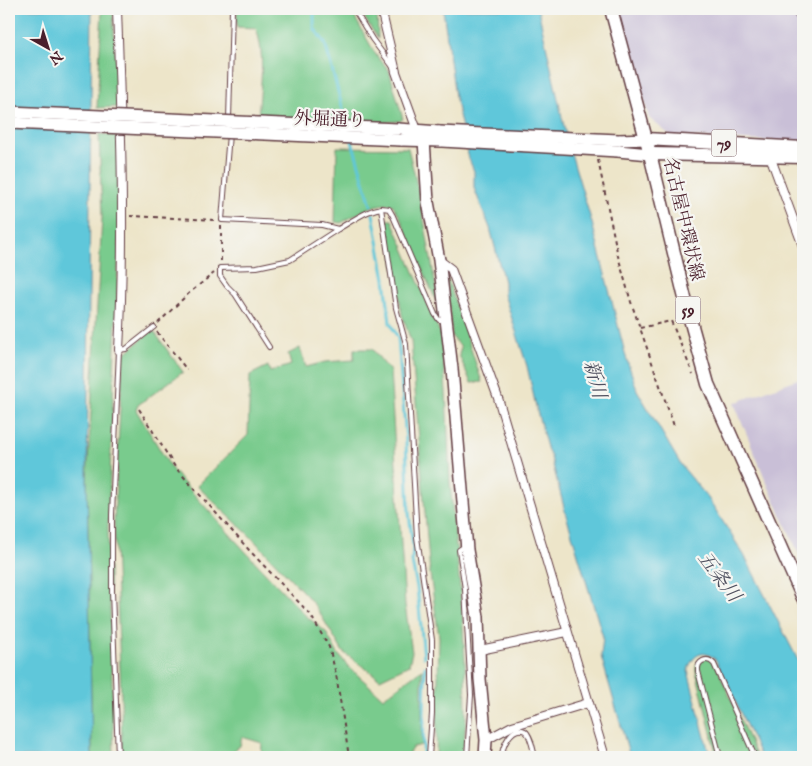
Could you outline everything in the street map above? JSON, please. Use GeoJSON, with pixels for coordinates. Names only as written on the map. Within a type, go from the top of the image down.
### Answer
{"type":"FeatureCollection","features":[{"type":"Feature","properties":{"kind":"main road","name":"名古屋中環状線"},"geometry":{"type":"LineString","coordinates":[[610,9],[650,154],[690,319],[708,384],[803,598]]}},
{"type":"Feature","properties":{"kind":"main road","name":"外堀通り"},"geometry":{"type":"LineString","coordinates":[[9,112],[400,135],[424,140],[441,136]]}},
{"type":"Feature","properties":{"kind":"main road","name":"外堀通り"},"geometry":{"type":"LineString","coordinates":[[9,123],[400,135],[417,130],[441,136],[619,146],[650,154]]}},
{"type":"Feature","properties":{"kind":"main road"},"geometry":{"type":"LineString","coordinates":[[417,130],[424,140],[428,202],[439,260],[447,320],[466,545],[477,609],[486,757]]}},
{"type":"Feature","properties":{"kind":"main road","name":"外堀通り"},"geometry":{"type":"LineString","coordinates":[[619,146],[646,139]]}},
{"type":"Feature","properties":{"kind":"main road","name":"79"},"geometry":{"type":"LineString","coordinates":[[646,139],[803,148]]}},
{"type":"Feature","properties":{"kind":"main road","name":"79"},"geometry":{"type":"LineString","coordinates":[[650,154],[803,158]]}},
{"type":"Feature","properties":{"kind":"street"},"geometry":{"type":"LineString","coordinates":[[117,9],[123,216],[119,350]]}},
{"type":"Feature","properties":{"kind":"street"},"geometry":{"type":"LineString","coordinates":[[381,9],[396,72],[417,130]]}},
{"type":"Feature","properties":{"kind":"street"},"geometry":{"type":"LineString","coordinates":[[795,9],[803,20]]}},
{"type":"Feature","properties":{"kind":"street"},"geometry":{"type":"LineString","coordinates":[[770,156],[800,228],[803,246]]}},
{"type":"Feature","properties":{"kind":"street"},"geometry":{"type":"LineString","coordinates":[[439,260],[451,270],[498,398],[605,757]]}},
{"type":"Feature","properties":{"kind":"street"},"geometry":{"type":"LineString","coordinates":[[480,650],[567,632]]}},
{"type":"Feature","properties":{"kind":"street"},"geometry":{"type":"LineString","coordinates":[[486,740],[534,718],[588,703]]}},
{"type":"Feature","properties":{"kind":"lane"},"geometry":{"type":"LineString","coordinates":[[232,9],[228,153],[222,220],[322,225],[338,229]]}},
{"type":"Feature","properties":{"kind":"lane"},"geometry":{"type":"LineString","coordinates":[[354,9],[372,39],[396,72]]}},
{"type":"Feature","properties":{"kind":"lane"},"geometry":{"type":"LineString","coordinates":[[381,208],[396,308],[406,344],[417,537],[432,640],[430,757]]}},
{"type":"Feature","properties":{"kind":"lane"},"geometry":{"type":"LineString","coordinates":[[269,346],[235,294],[220,276],[220,268],[257,267],[290,260],[369,211],[381,208],[388,209],[391,212],[435,314],[439,320],[447,320]]}},
{"type":"Feature","properties":{"kind":"lane"},"geometry":{"type":"LineString","coordinates":[[118,757],[112,591],[112,515],[119,350],[126,349],[154,327]]}},
{"type":"Feature","properties":{"kind":"lane"},"geometry":{"type":"LineString","coordinates":[[466,545],[459,550],[464,589],[471,695],[467,757]]}},
{"type":"Feature","properties":{"kind":"lane"},"geometry":{"type":"LineString","coordinates":[[720,757],[698,671],[700,663],[707,660],[714,664],[754,756],[747,757]]}},
{"type":"Feature","properties":{"kind":"lane"},"geometry":{"type":"LineString","coordinates":[[502,757],[511,730],[526,731],[534,757]]}},
{"type":"Feature","properties":{"kind":"path"},"geometry":{"type":"LineString","coordinates":[[596,152],[618,256],[639,328],[674,426]]}},
{"type":"Feature","properties":{"kind":"path"},"geometry":{"type":"LineString","coordinates":[[123,216],[222,220],[220,268],[188,294],[154,327],[187,370]]}},
{"type":"Feature","properties":{"kind":"path"},"geometry":{"type":"LineString","coordinates":[[639,328],[671,321],[692,372],[700,384],[708,384]]}},
{"type":"Feature","properties":{"kind":"path"},"geometry":{"type":"LineString","coordinates":[[139,409],[175,467],[249,550],[310,614],[329,647],[336,674],[349,757]]}},
{"type":"Feature","properties":{"kind":"shaded area"},"geometry":{"type":"Polygon","coordinates":[[[620,9],[793,9],[803,23],[803,143],[671,136],[649,118],[620,9]]]}},
{"type":"Feature","properties":{"kind":"shaded area"},"geometry":{"type":"Polygon","coordinates":[[[803,377],[803,563],[766,481],[734,403],[803,377]]]}},
{"type":"Feature","properties":{"kind":"green space"},"geometry":{"type":"Polygon","coordinates":[[[102,9],[113,9],[118,107],[97,108],[102,9]]]}},
{"type":"Feature","properties":{"kind":"green space"},"geometry":{"type":"Polygon","coordinates":[[[237,9],[350,9],[376,55],[389,70],[403,119],[400,121],[373,123],[258,118],[262,73],[259,39],[256,28],[237,27],[237,9]]]}},
{"type":"Feature","properties":{"kind":"green space"},"geometry":{"type":"Polygon","coordinates":[[[359,9],[377,9],[378,39],[359,9]]]}},
{"type":"Feature","properties":{"kind":"green space"},"geometry":{"type":"Polygon","coordinates":[[[99,134],[119,135],[120,217],[108,528],[114,757],[92,757],[87,481],[102,218],[99,134]]]}},
{"type":"Feature","properties":{"kind":"green space"},"geometry":{"type":"Polygon","coordinates":[[[337,147],[408,148],[420,197],[440,310],[393,205],[386,204],[372,207],[341,223],[335,222],[337,147]]]}},
{"type":"Feature","properties":{"kind":"green space"},"geometry":{"type":"Polygon","coordinates":[[[387,220],[392,220],[441,335],[446,391],[450,483],[465,660],[466,718],[463,757],[436,757],[439,637],[430,574],[411,341],[402,315],[387,220]]]}},
{"type":"Feature","properties":{"kind":"green space"},"geometry":{"type":"Polygon","coordinates":[[[446,274],[482,382],[471,383],[459,355],[461,347],[452,337],[446,274]]]}},
{"type":"Feature","properties":{"kind":"green space"},"geometry":{"type":"Polygon","coordinates":[[[153,330],[183,372],[138,405],[136,410],[173,471],[305,615],[326,632],[338,654],[350,668],[383,698],[422,669],[422,745],[413,747],[406,757],[261,757],[262,743],[242,737],[240,746],[234,750],[232,757],[217,757],[205,754],[204,757],[122,757],[114,521],[123,355],[153,330]]]}},
{"type":"Feature","properties":{"kind":"green space"},"geometry":{"type":"Polygon","coordinates":[[[300,348],[306,367],[325,362],[354,360],[354,349],[372,349],[390,371],[405,605],[412,652],[409,665],[380,679],[343,652],[316,607],[306,595],[249,535],[197,486],[248,435],[250,375],[268,366],[270,372],[291,365],[288,354],[300,348]]]}},
{"type":"Feature","properties":{"kind":"green space"},"geometry":{"type":"Polygon","coordinates":[[[707,657],[711,658],[715,663],[757,757],[717,757],[696,671],[698,662],[707,657]]]}},
{"type":"Feature","properties":{"kind":"water"},"geometry":{"type":"Polygon","coordinates":[[[9,9],[92,9],[87,480],[92,757],[9,757],[9,9]]]}},
{"type":"Feature","properties":{"kind":"water"},"geometry":{"type":"Polygon","coordinates":[[[443,9],[538,9],[567,140],[592,223],[626,357],[637,390],[681,465],[708,498],[744,555],[803,670],[803,757],[761,757],[716,660],[707,654],[702,654],[692,661],[688,671],[710,757],[630,757],[601,656],[603,637],[548,451],[527,366],[504,294],[504,282],[490,228],[474,188],[474,171],[469,159],[455,97],[443,9]]]}},
{"type":"Feature","properties":{"kind":"waterway"},"geometry":{"type":"LineString","coordinates":[[314,9],[314,28],[325,43],[347,125]]}},
{"type":"Feature","properties":{"kind":"waterway"},"geometry":{"type":"LineString","coordinates":[[352,141],[371,205]]}},
{"type":"Feature","properties":{"kind":"waterway"},"geometry":{"type":"LineString","coordinates":[[373,214],[385,279],[390,323],[398,338],[406,441],[409,513],[413,547],[412,562],[417,587],[424,657]]}},
{"type":"Feature","properties":{"kind":"waterway"},"geometry":{"type":"LineString","coordinates":[[423,757],[425,667]]}},
{"type":"Feature","properties":{"kind":"water label","name":"新川"},"geometry":{"type":"Point","coordinates":[596,379]}},
{"type":"Feature","properties":{"kind":"water label","name":"五条川"},"geometry":{"type":"Point","coordinates":[720,576]}}]}
